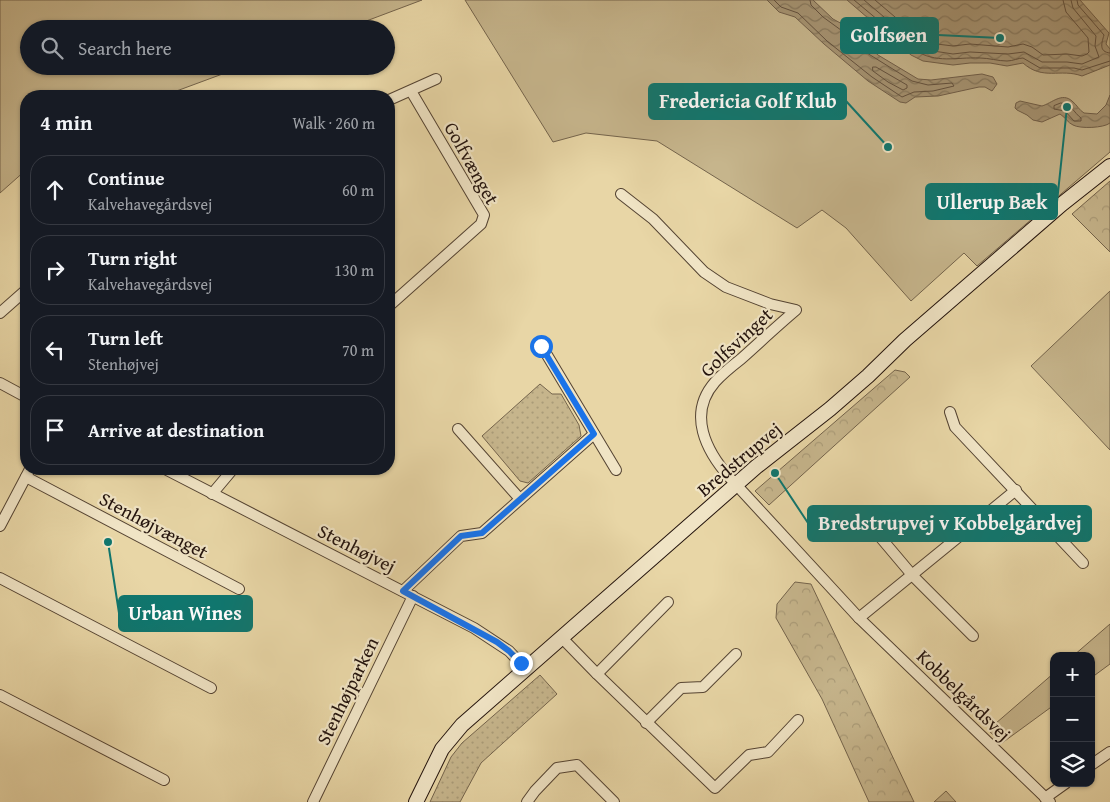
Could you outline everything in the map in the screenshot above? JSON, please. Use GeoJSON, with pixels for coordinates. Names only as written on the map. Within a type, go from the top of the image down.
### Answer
{"type":"FeatureCollection","features":[{"type":"Feature","properties":{"kind":"street"},"geometry":{"type":"LineString","coordinates":[[395,97],[436,79]]}},
{"type":"Feature","properties":{"kind":"street","name":"Golfvænget"},"geometry":{"type":"LineString","coordinates":[[395,301],[481,224],[484,215],[410,91]]}},
{"type":"Feature","properties":{"kind":"street","name":"Bredstrupvej"},"geometry":{"type":"LineString","coordinates":[[416,802],[436,759],[451,737],[756,467],[830,409],[905,340],[1062,204],[1110,166]]}},
{"type":"Feature","properties":{"kind":"street","name":"Golfsvinget"},"geometry":{"type":"LineString","coordinates":[[621,194],[653,218],[704,272],[726,287],[770,304],[796,310],[714,382],[705,397],[700,413],[702,434],[722,469],[736,485]]}},
{"type":"Feature","properties":{"kind":"street"},"geometry":{"type":"LineString","coordinates":[[0,313],[20,295]]}},
{"type":"Feature","properties":{"kind":"street"},"geometry":{"type":"LineString","coordinates":[[541,346],[616,470]]}},
{"type":"Feature","properties":{"kind":"street"},"geometry":{"type":"LineString","coordinates":[[0,383],[20,394]]}},
{"type":"Feature","properties":{"kind":"street"},"geometry":{"type":"LineString","coordinates":[[950,412],[955,427],[1083,563]]}},
{"type":"Feature","properties":{"kind":"street"},"geometry":{"type":"LineString","coordinates":[[458,428],[520,499]]}},
{"type":"Feature","properties":{"kind":"street"},"geometry":{"type":"LineString","coordinates":[[403,591],[461,536],[482,533],[594,434]]}},
{"type":"Feature","properties":{"kind":"street","name":"Stenhøjvænget"},"geometry":{"type":"LineString","coordinates":[[0,526],[27,475]]}},
{"type":"Feature","properties":{"kind":"street","name":"Stenhøjvænget"},"geometry":{"type":"LineString","coordinates":[[32,475],[239,589]]}},
{"type":"Feature","properties":{"kind":"street","name":"Stenhøjvej"},"geometry":{"type":"LineString","coordinates":[[176,475],[413,596],[497,642],[509,651],[526,669]]}},
{"type":"Feature","properties":{"kind":"street"},"geometry":{"type":"LineString","coordinates":[[212,494],[228,475]]}},
{"type":"Feature","properties":{"kind":"street","name":"Kobbelgårdsvej"},"geometry":{"type":"LineString","coordinates":[[736,485],[859,618],[1047,800],[1062,787]]}},
{"type":"Feature","properties":{"kind":"street"},"geometry":{"type":"LineString","coordinates":[[859,618],[913,576],[1016,490]]}},
{"type":"Feature","properties":{"kind":"street"},"geometry":{"type":"LineString","coordinates":[[859,512],[913,576],[973,636]]}},
{"type":"Feature","properties":{"kind":"street"},"geometry":{"type":"LineString","coordinates":[[0,578],[211,688]]}},
{"type":"Feature","properties":{"kind":"street","name":"Stenhøjparken"},"geometry":{"type":"LineString","coordinates":[[313,802],[413,596]]}},
{"type":"Feature","properties":{"kind":"street"},"geometry":{"type":"LineString","coordinates":[[597,674],[668,602]]}},
{"type":"Feature","properties":{"kind":"street"},"geometry":{"type":"LineString","coordinates":[[562,638],[646,723],[715,788],[749,755],[768,752],[798,720]]}},
{"type":"Feature","properties":{"kind":"street"},"geometry":{"type":"LineString","coordinates":[[646,723],[680,688],[703,687],[736,654]]}},
{"type":"Feature","properties":{"kind":"street"},"geometry":{"type":"LineString","coordinates":[[0,695],[164,780]]}},
{"type":"Feature","properties":{"kind":"street"},"geometry":{"type":"LineString","coordinates":[[1095,762],[1107,754],[1110,765]]}},
{"type":"Feature","properties":{"kind":"street"},"geometry":{"type":"LineString","coordinates":[[527,802],[558,768],[577,765],[614,802]]}},
{"type":"Feature","properties":{"kind":"green space"},"geometry":{"type":"Polygon","coordinates":[[[0,0],[422,0],[369,20],[20,20],[20,75],[220,75],[179,90],[20,90],[20,175],[0,193],[0,0]]]}},
{"type":"Feature","properties":{"kind":"green space"},"geometry":{"type":"Polygon","coordinates":[[[465,0],[1110,0],[1110,152],[977,266],[964,253],[911,301],[846,228],[822,210],[797,228],[657,141],[586,133],[553,142],[465,0]]]}},
{"type":"Feature","properties":{"kind":"green space"},"geometry":{"type":"Polygon","coordinates":[[[1110,181],[1110,252],[1072,214],[1110,181]]]}},
{"type":"Feature","properties":{"kind":"green space"},"geometry":{"type":"Polygon","coordinates":[[[1110,291],[1110,450],[1031,366],[1110,291]]]}},
{"type":"Feature","properties":{"kind":"green space"},"geometry":{"type":"Polygon","coordinates":[[[895,370],[905,372],[910,377],[769,505],[755,491],[895,370]]]}},
{"type":"Feature","properties":{"kind":"green space"},"geometry":{"type":"Polygon","coordinates":[[[540,384],[552,394],[561,394],[579,425],[581,436],[528,483],[520,481],[482,436],[540,384]]]}},
{"type":"Feature","properties":{"kind":"green space"},"geometry":{"type":"Polygon","coordinates":[[[795,582],[811,584],[914,802],[869,802],[822,699],[776,618],[777,604],[795,582]]]}},
{"type":"Feature","properties":{"kind":"green space"},"geometry":{"type":"Polygon","coordinates":[[[1110,624],[1110,664],[1095,675],[1095,652],[1078,652],[1110,624]]]}},
{"type":"Feature","properties":{"kind":"green space"},"geometry":{"type":"Polygon","coordinates":[[[540,675],[557,694],[481,763],[460,802],[430,802],[451,757],[462,743],[540,675]]]}},
{"type":"Feature","properties":{"kind":"green space"},"geometry":{"type":"Polygon","coordinates":[[[1050,676],[1050,708],[1002,743],[988,730],[1050,676]]]}},
{"type":"Feature","properties":{"kind":"green space"},"geometry":{"type":"Polygon","coordinates":[[[946,791],[956,802],[934,802],[946,791]]]}},
{"type":"Feature","properties":{"kind":"water"},"geometry":{"type":"Polygon","coordinates":[[[767,0],[813,0],[833,19],[844,25],[878,55],[918,79],[931,80],[982,74],[993,77],[997,84],[992,91],[985,87],[979,87],[938,96],[915,97],[906,103],[900,102],[868,81],[795,17],[779,12],[767,0]]]}},
{"type":"Feature","properties":{"kind":"water"},"geometry":{"type":"Polygon","coordinates":[[[847,0],[1080,0],[1109,33],[1106,44],[1110,49],[1110,65],[1082,76],[1066,73],[1038,72],[1023,63],[1007,66],[990,63],[953,65],[923,61],[911,55],[847,0]]]}},
{"type":"Feature","properties":{"kind":"water"},"geometry":{"type":"Polygon","coordinates":[[[1110,95],[1110,123],[1098,127],[1076,126],[1060,114],[1042,122],[1033,120],[1015,108],[1016,103],[1020,101],[1042,106],[1064,98],[1072,101],[1084,113],[1097,114],[1106,105],[1110,95]]]}},
{"type":"Feature","properties":{"kind":"place","name":"Golfsøen"},"geometry":{"type":"Point","coordinates":[1000,38]}},
{"type":"Feature","properties":{"kind":"place","name":"Ullerup Bæk"},"geometry":{"type":"Point","coordinates":[1067,107]}},
{"type":"Feature","properties":{"kind":"place","name":"Fredericia Golf Klub"},"geometry":{"type":"Point","coordinates":[888,147]}},
{"type":"Feature","properties":{"kind":"place","name":"Bredstrupvej v Kobbelgårdvej"},"geometry":{"type":"Point","coordinates":[775,473]}},
{"type":"Feature","properties":{"kind":"place","name":"Urban Wines"},"geometry":{"type":"Point","coordinates":[108,542]}},
{"type":"Feature","properties":{"kind":"route"},"geometry":{"type":"LineString","coordinates":[[521,663],[497,642],[403,591],[461,536],[482,533],[594,434],[541,346]]}}]}
